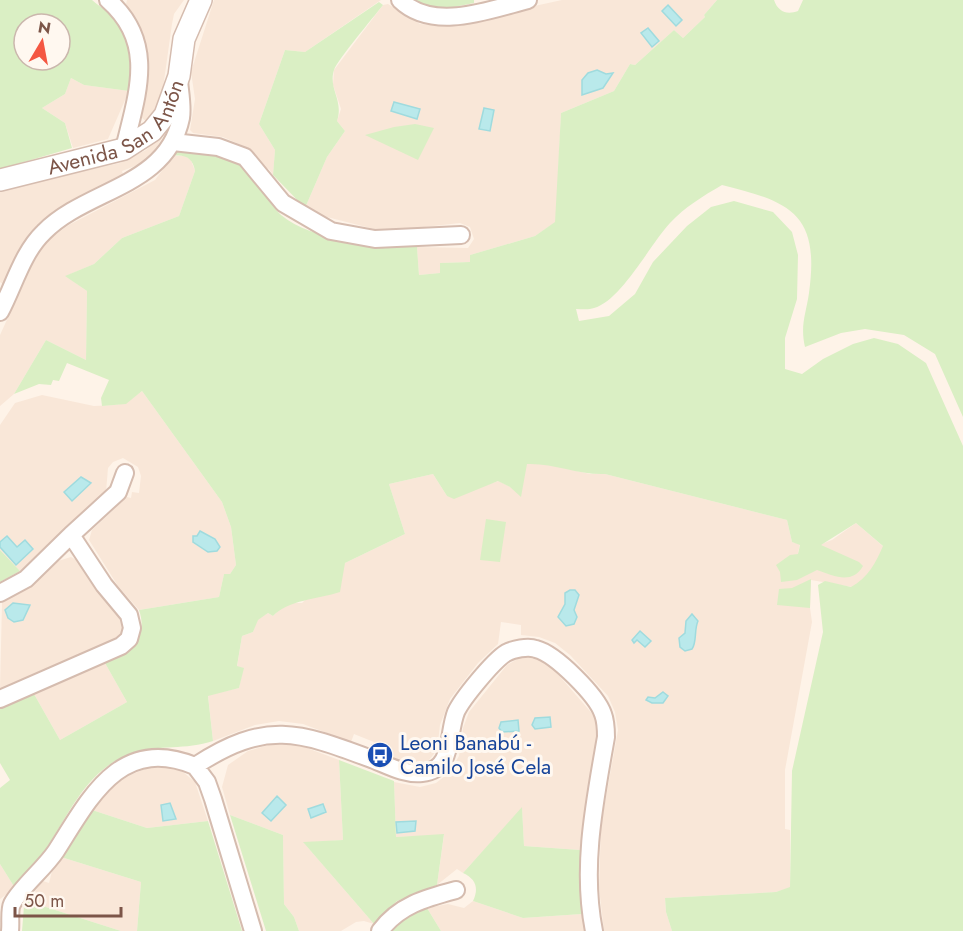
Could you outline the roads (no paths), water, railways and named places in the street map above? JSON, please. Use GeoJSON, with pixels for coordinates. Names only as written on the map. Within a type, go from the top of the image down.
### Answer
{"type":"FeatureCollection","features":[{"type":"Feature","properties":{"kind":"street"},"geometry":{"type":"LineString","coordinates":[[108,0],[132,26],[139,54],[140,84],[124,149]]}},
{"type":"Feature","properties":{"kind":"street","name":"Avenida San Antón"},"geometry":{"type":"LineString","coordinates":[[0,180],[124,149],[152,131],[165,115],[178,76],[184,39],[201,0]]}},
{"type":"Feature","properties":{"kind":"street"},"geometry":{"type":"LineString","coordinates":[[400,0],[423,15],[447,17],[477,13],[528,0]]}},
{"type":"Feature","properties":{"kind":"street"},"geometry":{"type":"LineString","coordinates":[[0,312],[28,253],[44,231],[77,209],[139,178],[173,142],[182,116],[178,76]]}},
{"type":"Feature","properties":{"kind":"street"},"geometry":{"type":"LineString","coordinates":[[173,142],[218,147],[245,157],[283,203],[331,231],[375,239],[461,235]]}},
{"type":"Feature","properties":{"kind":"street"},"geometry":{"type":"LineString","coordinates":[[0,593],[26,579],[118,492],[125,473]]}},
{"type":"Feature","properties":{"kind":"street"},"geometry":{"type":"LineString","coordinates":[[0,699],[121,646],[129,639],[132,628],[129,615],[104,585],[71,536]]}},
{"type":"Feature","properties":{"kind":"street"},"geometry":{"type":"LineString","coordinates":[[195,766],[216,752],[247,739],[280,733],[297,734],[322,741],[409,774],[431,772],[446,758],[456,712],[490,669],[509,651],[536,648],[549,654],[577,680],[596,701],[606,722],[590,841],[594,931]]}},
{"type":"Feature","properties":{"kind":"street"},"geometry":{"type":"LineString","coordinates":[[10,931],[5,908],[41,871],[83,804],[110,775],[129,764],[156,758],[177,759],[195,766],[207,782],[254,931]]}},
{"type":"Feature","properties":{"kind":"street"},"geometry":{"type":"LineString","coordinates":[[380,931],[388,919],[404,908],[456,890]]}},
{"type":"Feature","properties":{"kind":"water"},"geometry":{"type":"Polygon","coordinates":[[[668,5],[682,20],[676,26],[662,11],[668,5]]]}},
{"type":"Feature","properties":{"kind":"water"},"geometry":{"type":"Polygon","coordinates":[[[648,28],[659,41],[652,47],[641,33],[648,28]]]}},
{"type":"Feature","properties":{"kind":"water"},"geometry":{"type":"Polygon","coordinates":[[[597,70],[606,74],[613,73],[603,88],[582,95],[582,80],[588,73],[597,70]]]}},
{"type":"Feature","properties":{"kind":"water"},"geometry":{"type":"Polygon","coordinates":[[[394,102],[420,109],[417,119],[391,111],[394,102]]]}},
{"type":"Feature","properties":{"kind":"water"},"geometry":{"type":"Polygon","coordinates":[[[484,108],[494,110],[490,131],[479,129],[484,108]]]}},
{"type":"Feature","properties":{"kind":"water"},"geometry":{"type":"Polygon","coordinates":[[[81,477],[91,483],[72,501],[64,492],[81,477]]]}},
{"type":"Feature","properties":{"kind":"water"},"geometry":{"type":"Polygon","coordinates":[[[200,531],[215,539],[220,547],[217,551],[208,552],[193,542],[193,536],[197,536],[200,531]]]}},
{"type":"Feature","properties":{"kind":"water"},"geometry":{"type":"Polygon","coordinates":[[[7,536],[17,547],[25,540],[33,549],[16,565],[0,547],[0,542],[7,536]]]}},
{"type":"Feature","properties":{"kind":"water"},"geometry":{"type":"Polygon","coordinates":[[[575,590],[579,595],[574,610],[577,617],[574,624],[566,626],[558,617],[565,604],[565,593],[575,590]]]}},
{"type":"Feature","properties":{"kind":"water"},"geometry":{"type":"Polygon","coordinates":[[[13,603],[30,605],[23,620],[14,622],[8,618],[5,610],[13,603]]]}},
{"type":"Feature","properties":{"kind":"water"},"geometry":{"type":"Polygon","coordinates":[[[692,614],[698,621],[694,643],[692,649],[685,651],[680,647],[679,638],[685,633],[686,621],[692,614]]]}},
{"type":"Feature","properties":{"kind":"water"},"geometry":{"type":"Polygon","coordinates":[[[640,631],[651,641],[645,647],[637,640],[634,643],[632,640],[640,631]]]}},
{"type":"Feature","properties":{"kind":"water"},"geometry":{"type":"Polygon","coordinates":[[[663,692],[668,696],[663,703],[652,703],[646,700],[648,697],[655,698],[663,692]]]}},
{"type":"Feature","properties":{"kind":"water"},"geometry":{"type":"Polygon","coordinates":[[[550,717],[551,727],[535,729],[532,725],[535,718],[550,717]]]}},
{"type":"Feature","properties":{"kind":"water"},"geometry":{"type":"Polygon","coordinates":[[[518,720],[519,731],[502,732],[499,728],[501,722],[518,720]]]}},
{"type":"Feature","properties":{"kind":"water"},"geometry":{"type":"Polygon","coordinates":[[[277,796],[286,805],[271,821],[262,813],[277,796]]]}},
{"type":"Feature","properties":{"kind":"water"},"geometry":{"type":"Polygon","coordinates":[[[170,803],[176,819],[163,821],[161,805],[170,803]]]}},
{"type":"Feature","properties":{"kind":"water"},"geometry":{"type":"Polygon","coordinates":[[[323,804],[326,812],[311,818],[308,809],[323,804]]]}},
{"type":"Feature","properties":{"kind":"water"},"geometry":{"type":"Polygon","coordinates":[[[416,821],[415,831],[397,833],[396,822],[416,821]]]}},
{"type":"Feature","properties":{"kind":"place","name":"Leoni Banabú - Camilo José Cela"},"geometry":{"type":"Point","coordinates":[380,755]}}]}
